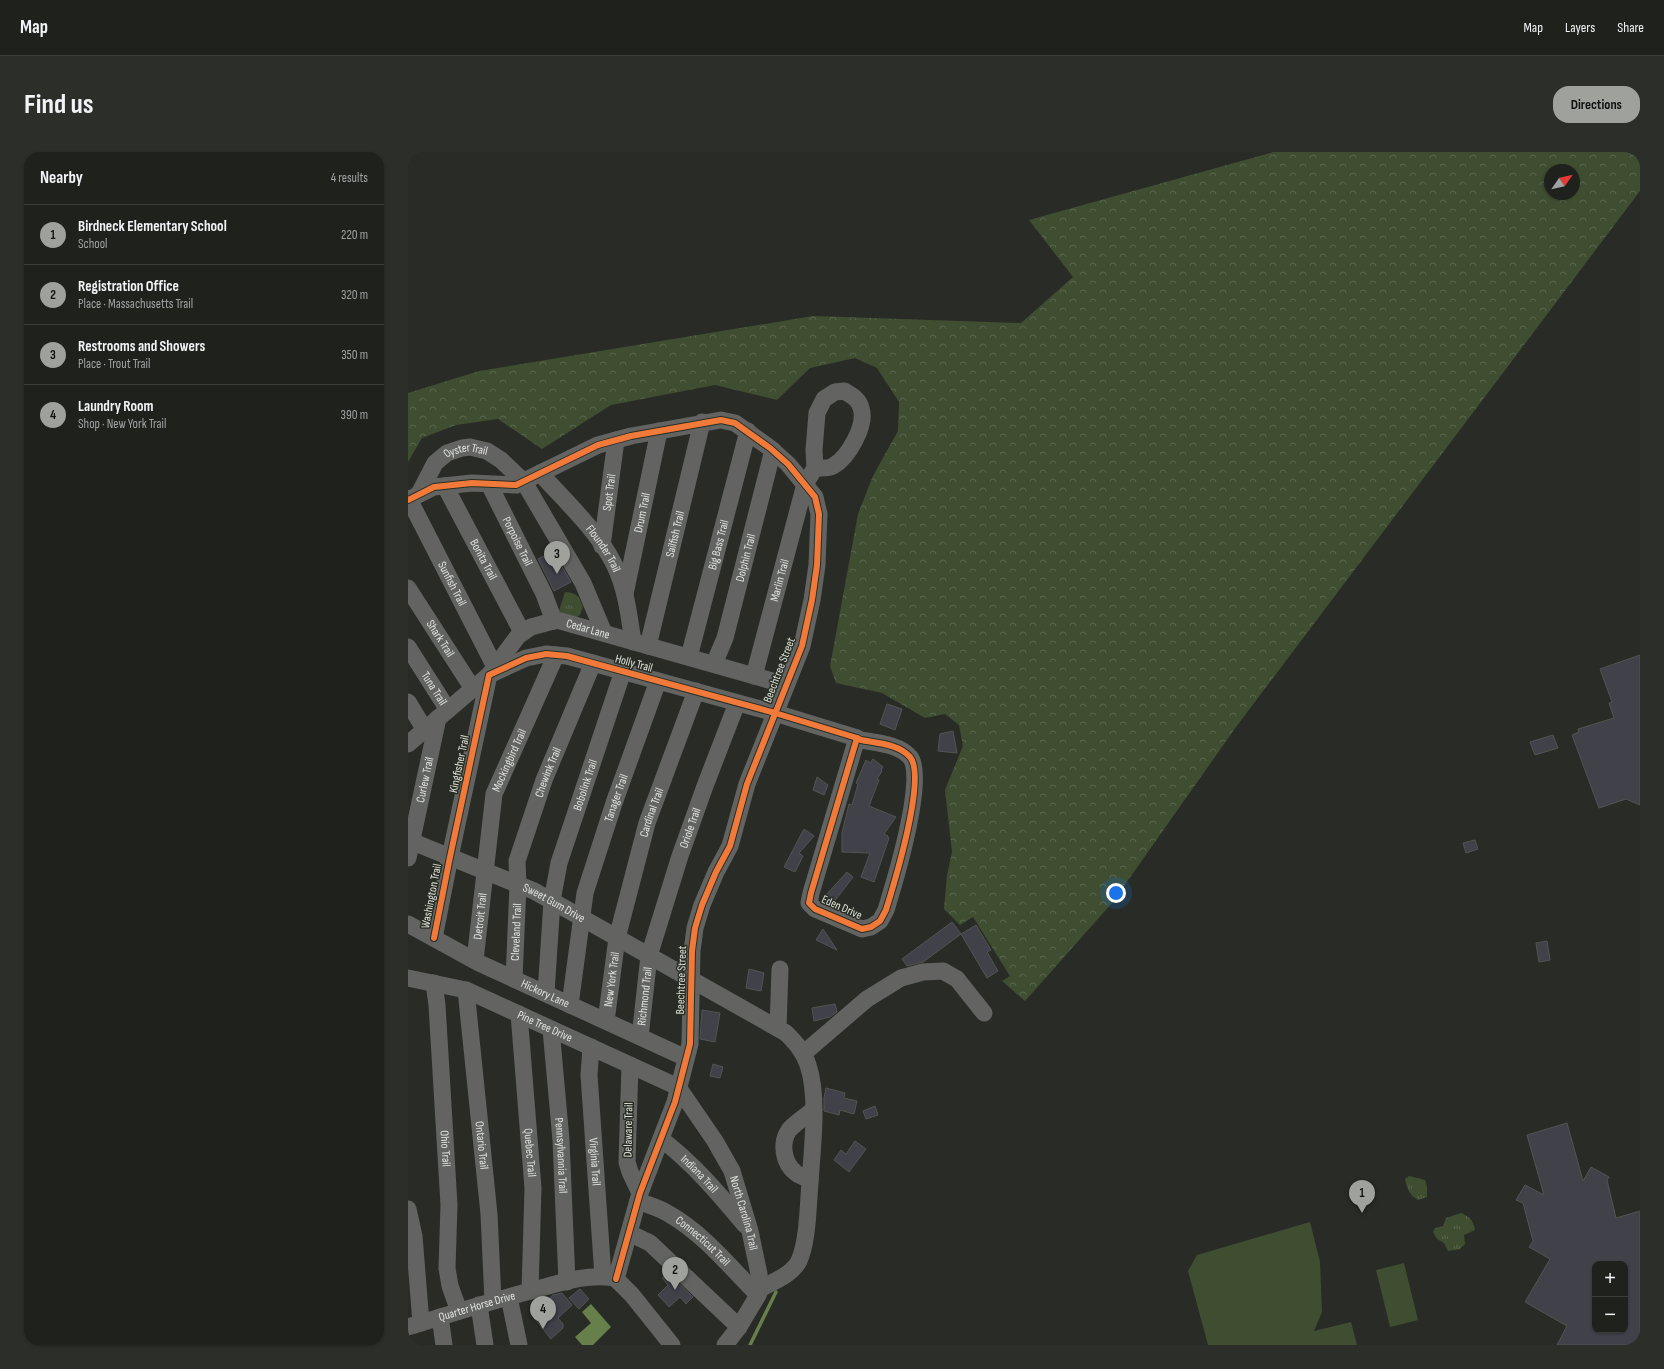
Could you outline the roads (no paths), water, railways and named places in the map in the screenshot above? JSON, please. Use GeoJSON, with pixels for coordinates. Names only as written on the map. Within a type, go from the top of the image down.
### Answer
{"type":"FeatureCollection","features":[{"type":"Feature","properties":{"kind":"street","name":"Beechtree Street"},"geometry":{"type":"LineString","coordinates":[[412,498],[434,487],[472,482],[516,485],[598,445],[702,422],[721,420],[735,423],[773,450],[788,464],[815,497],[818,514],[817,565],[812,600],[802,646],[774,713],[747,784],[730,846],[716,872],[702,905],[695,928],[692,951],[690,1044],[675,1102],[639,1197],[629,1233],[609,1277]]}},
{"type":"Feature","properties":{"kind":"street","name":"Sailfish Trail"},"geometry":{"type":"LineString","coordinates":[[641,644],[702,422]]}},
{"type":"Feature","properties":{"kind":"street","name":"Drum Trail"},"geometry":{"type":"LineString","coordinates":[[625,594],[659,431]]}},
{"type":"Feature","properties":{"kind":"street","name":"Big Bass Trail"},"geometry":{"type":"LineString","coordinates":[[689,657],[748,431]]}},
{"type":"Feature","properties":{"kind":"street","name":"Spot Trail"},"geometry":{"type":"LineString","coordinates":[[602,546],[616,440]]}},
{"type":"Feature","properties":{"kind":"street","name":"Oyster Trail"},"geometry":{"type":"LineString","coordinates":[[412,498],[435,463],[447,453],[470,447],[487,452],[501,460],[524,482],[583,583],[604,633]]}},
{"type":"Feature","properties":{"kind":"street","name":"Dolphin Trail"},"geometry":{"type":"LineString","coordinates":[[714,664],[725,638],[773,450]]}},
{"type":"Feature","properties":{"kind":"street","name":"Marlin Trail"},"geometry":{"type":"LineString","coordinates":[[754,676],[805,484],[815,468]]}},
{"type":"Feature","properties":{"kind":"street","name":"Flounder Trail"},"geometry":{"type":"LineString","coordinates":[[540,473],[593,532],[614,564],[641,644]]}},
{"type":"Feature","properties":{"kind":"street","name":"Porpoise Trail"},"geometry":{"type":"LineString","coordinates":[[489,484],[544,594],[554,621]]}},
{"type":"Feature","properties":{"kind":"street","name":"Bonita Trail"},"geometry":{"type":"LineString","coordinates":[[445,486],[522,632]]}},
{"type":"Feature","properties":{"kind":"street","name":"Sunfish Trail"},"geometry":{"type":"LineString","coordinates":[[412,498],[492,671]]}},
{"type":"Feature","properties":{"kind":"street","name":"Shark Trail"},"geometry":{"type":"LineString","coordinates":[[408,588],[473,689]]}},
{"type":"Feature","properties":{"kind":"street","name":"Cedar Lane"},"geometry":{"type":"LineString","coordinates":[[408,744],[492,671],[522,632],[531,627],[557,620],[786,685]]}},
{"type":"Feature","properties":{"kind":"street","name":"Tuna Trail"},"geometry":{"type":"LineString","coordinates":[[408,647],[443,714]]}},
{"type":"Feature","properties":{"kind":"street","name":"Holly Trail"},"geometry":{"type":"LineString","coordinates":[[492,671],[526,658],[546,654],[567,656],[774,713]]}},
{"type":"Feature","properties":{"kind":"street","name":"Mockingbird Trail"},"geometry":{"type":"LineString","coordinates":[[485,872],[494,794],[556,655]]}},
{"type":"Feature","properties":{"kind":"street","name":"Chewink Trail"},"geometry":{"type":"LineString","coordinates":[[518,885],[517,861],[529,821],[544,780],[593,663]]}},
{"type":"Feature","properties":{"kind":"street","name":"Kingfisher Trail"},"geometry":{"type":"LineString","coordinates":[[450,857],[492,671]]}},
{"type":"Feature","properties":{"kind":"street","name":"Bobolink Trail"},"geometry":{"type":"LineString","coordinates":[[546,993],[552,901],[559,863],[623,671]]}},
{"type":"Feature","properties":{"kind":"street","name":"Tanager Trail"},"geometry":{"type":"LineString","coordinates":[[570,1005],[585,893],[614,803],[658,681]]}},
{"type":"Feature","properties":{"kind":"street","name":"Cardinal Trail"},"geometry":{"type":"LineString","coordinates":[[616,938],[647,823],[696,691]]}},
{"type":"Feature","properties":{"kind":"street"},"geometry":{"type":"LineString","coordinates":[[408,702],[425,730]]}},
{"type":"Feature","properties":{"kind":"street","name":"Oriole Trail"},"geometry":{"type":"LineString","coordinates":[[649,956],[680,856],[737,703]]}},
{"type":"Feature","properties":{"kind":"street","name":"Eden Drive"},"geometry":{"type":"LineString","coordinates":[[774,713],[901,750],[911,758],[914,766],[915,781],[909,824],[886,910],[880,921],[870,927],[862,929],[815,909],[809,902],[857,738]]}},
{"type":"Feature","properties":{"kind":"street","name":"Curlew Trail"},"geometry":{"type":"LineString","coordinates":[[408,858],[410,841],[443,714]]}},
{"type":"Feature","properties":{"kind":"street","name":"Sweet Gum Drive"},"geometry":{"type":"LineString","coordinates":[[410,841],[518,885],[552,901],[778,1028],[786,1033],[804,1053]]}},
{"type":"Feature","properties":{"kind":"street","name":"Washington Trail"},"geometry":{"type":"LineString","coordinates":[[434,938],[450,857]]}},
{"type":"Feature","properties":{"kind":"street","name":"Detroit Trail"},"geometry":{"type":"LineString","coordinates":[[475,960],[485,872]]}},
{"type":"Feature","properties":{"kind":"street","name":"Cleveland Trail"},"geometry":{"type":"LineString","coordinates":[[514,979],[518,885]]}},
{"type":"Feature","properties":{"kind":"street","name":"Hickory Lane"},"geometry":{"type":"LineString","coordinates":[[408,924],[514,979],[686,1058]]}},
{"type":"Feature","properties":{"kind":"street","name":"New York Trail"},"geometry":{"type":"LineString","coordinates":[[606,1021],[616,938]]}},
{"type":"Feature","properties":{"kind":"street","name":"Richmond Trail"},"geometry":{"type":"LineString","coordinates":[[640,1037],[649,956]]}},
{"type":"Feature","properties":{"kind":"street"},"geometry":{"type":"LineString","coordinates":[[778,1028],[780,969]]}},
{"type":"Feature","properties":{"kind":"street"},"geometry":{"type":"LineString","coordinates":[[725,1345],[739,1327],[759,1292],[788,1273],[799,1261],[806,1231],[813,1110],[809,1066],[804,1053],[867,999],[901,978],[923,972],[942,971],[957,979],[984,1013]]}},
{"type":"Feature","properties":{"kind":"street","name":"Pine Tree Drive"},"geometry":{"type":"LineString","coordinates":[[408,978],[466,990],[678,1087]]}},
{"type":"Feature","properties":{"kind":"street","name":"Ohio Trail"},"geometry":{"type":"LineString","coordinates":[[434,983],[437,1005],[449,1205],[447,1268],[450,1286],[460,1311]]}},
{"type":"Feature","properties":{"kind":"street","name":"Ontario Trail"},"geometry":{"type":"LineString","coordinates":[[466,990],[489,1214],[493,1301]]}},
{"type":"Feature","properties":{"kind":"street","name":"Quebec Trail"},"geometry":{"type":"LineString","coordinates":[[519,1014],[533,1188],[530,1291]]}},
{"type":"Feature","properties":{"kind":"street","name":"Pennsylvannia Trail"},"geometry":{"type":"LineString","coordinates":[[551,1029],[561,1140],[567,1282]]}},
{"type":"Feature","properties":{"kind":"street","name":"Virginia Trail"},"geometry":{"type":"LineString","coordinates":[[591,1048],[589,1075],[609,1277]]}},
{"type":"Feature","properties":{"kind":"street","name":"Delaware Trail"},"geometry":{"type":"LineString","coordinates":[[630,1065],[627,1162],[639,1197]]}},
{"type":"Feature","properties":{"kind":"street","name":"North Carolina Trail"},"geometry":{"type":"LineString","coordinates":[[678,1087],[715,1141],[732,1171],[750,1231],[759,1274],[759,1292]]}},
{"type":"Feature","properties":{"kind":"street"},"geometry":{"type":"LineString","coordinates":[[810,1180],[795,1172],[788,1163],[784,1154],[784,1143],[790,1130],[813,1110]]}},
{"type":"Feature","properties":{"kind":"street","name":"Indiana Trail"},"geometry":{"type":"LineString","coordinates":[[660,1139],[675,1150],[711,1184],[750,1231]]}},
{"type":"Feature","properties":{"kind":"street","name":"Connecticut Trail"},"geometry":{"type":"LineString","coordinates":[[639,1197],[685,1223],[703,1238],[759,1292]]}},
{"type":"Feature","properties":{"kind":"street"},"geometry":{"type":"LineString","coordinates":[[408,1209],[414,1236],[414,1325]]}},
{"type":"Feature","properties":{"kind":"street"},"geometry":{"type":"LineString","coordinates":[[629,1233],[650,1243],[739,1327]]}},
{"type":"Feature","properties":{"kind":"street","name":"Quarter Horse Drive"},"geometry":{"type":"LineString","coordinates":[[414,1325],[493,1301],[584,1277],[609,1277]]}},
{"type":"Feature","properties":{"kind":"street"},"geometry":{"type":"LineString","coordinates":[[609,1277],[632,1295],[672,1345]]}},
{"type":"Feature","properties":{"kind":"street"},"geometry":{"type":"LineString","coordinates":[[485,1345],[493,1301]]}},
{"type":"Feature","properties":{"kind":"street"},"geometry":{"type":"LineString","coordinates":[[493,1301],[518,1345]]}},
{"type":"Feature","properties":{"kind":"street"},"geometry":{"type":"LineString","coordinates":[[440,1317],[444,1345]]}},
{"type":"Feature","properties":{"kind":"waterway"},"geometry":{"type":"LineString","coordinates":[[750,1345],[776,1292]]}},
{"type":"Feature","properties":{"kind":"place","name":"Restrooms and Showers"},"geometry":{"type":"Point","coordinates":[557,574]}},
{"type":"Feature","properties":{"kind":"place","name":"Birdneck Elementary School"},"geometry":{"type":"Point","coordinates":[1362,1213]}},
{"type":"Feature","properties":{"kind":"place","name":"Registration Office"},"geometry":{"type":"Point","coordinates":[675,1290]}},
{"type":"Feature","properties":{"kind":"place","name":"Laundry Room"},"geometry":{"type":"Point","coordinates":[543,1329]}}]}
